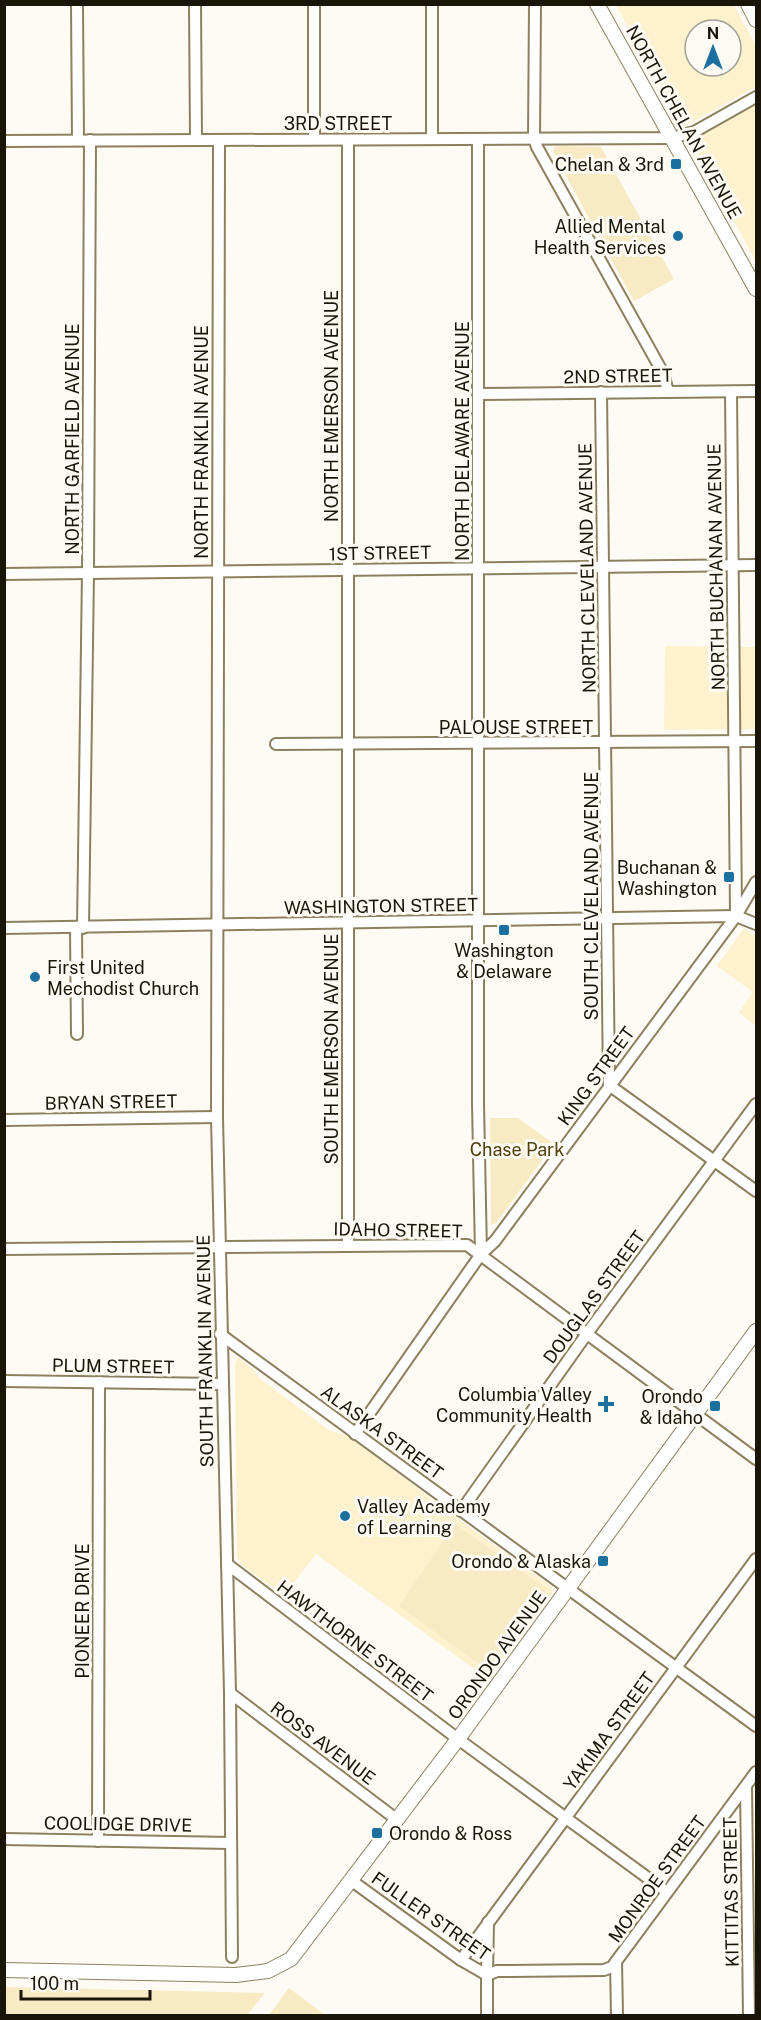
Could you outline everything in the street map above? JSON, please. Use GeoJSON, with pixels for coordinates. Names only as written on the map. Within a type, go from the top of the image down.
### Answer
{"type":"FeatureCollection","features":[{"type":"Feature","properties":{"kind":"main road","name":"NORTH CHELAN AVENUE"},"geometry":{"type":"LineString","coordinates":[[597,4],[756,289]]}},
{"type":"Feature","properties":{"kind":"main road"},"geometry":{"type":"LineString","coordinates":[[748,4],[756,20]]}},
{"type":"Feature","properties":{"kind":"main road","name":"ORONDO AVENUE"},"geometry":{"type":"LineString","coordinates":[[8,1972],[236,1975],[268,1971],[291,1959],[308,1941],[458,1739],[567,1588],[697,1415],[756,1331]]}},
{"type":"Feature","properties":{"kind":"street","name":"NORTH GARFIELD AVENUE"},"geometry":{"type":"LineString","coordinates":[[77,4],[84,140],[88,573],[86,739],[77,1034]]}},
{"type":"Feature","properties":{"kind":"street"},"geometry":{"type":"LineString","coordinates":[[195,4],[196,140]]}},
{"type":"Feature","properties":{"kind":"street"},"geometry":{"type":"LineString","coordinates":[[314,4],[314,140]]}},
{"type":"Feature","properties":{"kind":"street"},"geometry":{"type":"LineString","coordinates":[[432,4],[432,139]]}},
{"type":"Feature","properties":{"kind":"street"},"geometry":{"type":"LineString","coordinates":[[535,4],[534,139],[542,160],[663,373],[668,392]]}},
{"type":"Feature","properties":{"kind":"street","name":"3RD STREET"},"geometry":{"type":"LineString","coordinates":[[4,141],[672,138],[694,132],[756,97]]}},
{"type":"Feature","properties":{"kind":"street","name":"NORTH DELAWARE AVENUE"},"geometry":{"type":"LineString","coordinates":[[478,139],[478,920],[481,1254]]}},
{"type":"Feature","properties":{"kind":"street","name":"NORTH FRANKLIN AVENUE"},"geometry":{"type":"LineString","coordinates":[[216,744],[219,140]]}},
{"type":"Feature","properties":{"kind":"street","name":"NORTH EMERSON AVENUE"},"geometry":{"type":"LineString","coordinates":[[347,744],[348,140]]}},
{"type":"Feature","properties":{"kind":"street","name":"2ND STREET"},"geometry":{"type":"LineString","coordinates":[[479,394],[756,391]]}},
{"type":"Feature","properties":{"kind":"street","name":"NORTH CLEVELAND AVENUE"},"geometry":{"type":"LineString","coordinates":[[602,392],[606,743]]}},
{"type":"Feature","properties":{"kind":"street","name":"NORTH BUCHANAN AVENUE"},"geometry":{"type":"LineString","coordinates":[[731,392],[736,916]]}},
{"type":"Feature","properties":{"kind":"street","name":"1ST STREET"},"geometry":{"type":"LineString","coordinates":[[4,574],[756,565]]}},
{"type":"Feature","properties":{"kind":"street","name":"PALOUSE STREET"},"geometry":{"type":"LineString","coordinates":[[276,744],[756,741]]}},
{"type":"Feature","properties":{"kind":"street","name":"SOUTH CLEVELAND AVENUE"},"geometry":{"type":"LineString","coordinates":[[606,743],[609,1085]]}},
{"type":"Feature","properties":{"kind":"street","name":"SOUTH FRANKLIN AVENUE"},"geometry":{"type":"LineString","coordinates":[[216,744],[217,1117],[220,1334],[230,1693],[232,1957]]}},
{"type":"Feature","properties":{"kind":"street","name":"SOUTH EMERSON AVENUE"},"geometry":{"type":"LineString","coordinates":[[347,744],[348,1245]]}},
{"type":"Feature","properties":{"kind":"street","name":"KING STREET"},"geometry":{"type":"LineString","coordinates":[[355,1434],[481,1254],[495,1241],[736,916],[756,882]]}},
{"type":"Feature","properties":{"kind":"street","name":"WASHINGTON STREET"},"geometry":{"type":"LineString","coordinates":[[4,928],[736,916],[756,924]]}},
{"type":"Feature","properties":{"kind":"street"},"geometry":{"type":"LineString","coordinates":[[609,1085],[756,1191]]}},
{"type":"Feature","properties":{"kind":"street","name":"DOUGLAS STREET"},"geometry":{"type":"LineString","coordinates":[[461,1511],[586,1335],[756,1104]]}},
{"type":"Feature","properties":{"kind":"street","name":"BRYAN STREET"},"geometry":{"type":"LineString","coordinates":[[4,1120],[217,1117]]}},
{"type":"Feature","properties":{"kind":"street","name":"IDAHO STREET"},"geometry":{"type":"LineString","coordinates":[[4,1249],[467,1245],[756,1459]]}},
{"type":"Feature","properties":{"kind":"street","name":"ALASKA STREET"},"geometry":{"type":"LineString","coordinates":[[220,1334],[756,1726]]}},
{"type":"Feature","properties":{"kind":"street","name":"PLUM STREET"},"geometry":{"type":"LineString","coordinates":[[4,1382],[222,1384]]}},
{"type":"Feature","properties":{"kind":"street","name":"PIONEER DRIVE"},"geometry":{"type":"LineString","coordinates":[[98,1840],[99,1382]]}},
{"type":"Feature","properties":{"kind":"street","name":"YAKIMA STREET"},"geometry":{"type":"LineString","coordinates":[[461,1960],[756,1559]]}},
{"type":"Feature","properties":{"kind":"street","name":"HAWTHORNE STREET"},"geometry":{"type":"LineString","coordinates":[[227,1564],[458,1739],[667,1892]]}},
{"type":"Feature","properties":{"kind":"street","name":"ROSS AVENUE"},"geometry":{"type":"LineString","coordinates":[[230,1693],[396,1820]]}},
{"type":"Feature","properties":{"kind":"street"},"geometry":{"type":"LineString","coordinates":[[746,1787],[756,1772]]}},
{"type":"Feature","properties":{"kind":"street","name":"MONROE STREET"},"geometry":{"type":"LineString","coordinates":[[487,1975],[502,1970],[604,1970],[612,1967],[746,1787]]}},
{"type":"Feature","properties":{"kind":"street","name":"KITTITAS STREET"},"geometry":{"type":"LineString","coordinates":[[746,1787],[753,1986],[749,2016]]}},
{"type":"Feature","properties":{"kind":"street","name":"COOLIDGE DRIVE"},"geometry":{"type":"LineString","coordinates":[[4,1839],[231,1843]]}},
{"type":"Feature","properties":{"kind":"street","name":"FULLER STREET"},"geometry":{"type":"LineString","coordinates":[[352,1881],[461,1960],[487,1975],[486,2016]]}},
{"type":"Feature","properties":{"kind":"street"},"geometry":{"type":"LineString","coordinates":[[487,1975],[488,1922]]}},
{"type":"Feature","properties":{"kind":"street","name":"MONROE STREET"},"geometry":{"type":"LineString","coordinates":[[616,1962],[617,2016]]}},
{"type":"Feature","properties":{"kind":"shaded area"},"geometry":{"type":"Polygon","coordinates":[[[616,5],[734,5],[741,18],[683,18],[683,78],[743,78],[743,22],[756,46],[756,87],[683,127],[616,5]]]}},
{"type":"Feature","properties":{"kind":"shaded area"},"geometry":{"type":"Polygon","coordinates":[[[756,105],[756,261],[690,142],[756,105]]]}},
{"type":"Feature","properties":{"kind":"shaded area"},"geometry":{"type":"Polygon","coordinates":[[[665,646],[756,647],[756,729],[664,730],[665,646]]]}},
{"type":"Feature","properties":{"kind":"shaded area"},"geometry":{"type":"Polygon","coordinates":[[[744,928],[756,937],[756,1026],[739,1013],[753,992],[717,966],[744,928]]]}},
{"type":"Feature","properties":{"kind":"shaded area","name":"Valley Academy of Learning"},"geometry":{"type":"Polygon","coordinates":[[[238,1357],[254,1370],[259,1378],[330,1431],[349,1436],[552,1587],[552,1593],[488,1679],[316,1554],[284,1596],[241,1564],[237,1557],[235,1364],[238,1357]]]}},
{"type":"Feature","properties":{"kind":"green space"},"geometry":{"type":"Polygon","coordinates":[[[555,147],[601,147],[674,279],[634,301],[553,152],[555,147]]]}},
{"type":"Feature","properties":{"kind":"green space","name":"Chase Park"},"geometry":{"type":"Polygon","coordinates":[[[490,1118],[518,1118],[554,1144],[496,1223],[491,1225],[490,1118]]]}},
{"type":"Feature","properties":{"kind":"green space"},"geometry":{"type":"Polygon","coordinates":[[[455,1524],[546,1589],[487,1670],[399,1606],[455,1524]]]}},
{"type":"Feature","properties":{"kind":"green space"},"geometry":{"type":"Polygon","coordinates":[[[4,1987],[265,1993],[247,2015],[5,2016],[4,1987]]]}},
{"type":"Feature","properties":{"kind":"green space"},"geometry":{"type":"Polygon","coordinates":[[[289,1988],[325,2015],[269,2015],[289,1988]]]}},
{"type":"Feature","properties":{"kind":"place","name":"Chelan & 3rd"},"geometry":{"type":"Point","coordinates":[676,164]}},
{"type":"Feature","properties":{"kind":"place","name":"Allied Mental Health Services"},"geometry":{"type":"Point","coordinates":[678,236]}},
{"type":"Feature","properties":{"kind":"place","name":"Buchanan & Washington"},"geometry":{"type":"Point","coordinates":[729,877]}},
{"type":"Feature","properties":{"kind":"place","name":"Washington & Delaware"},"geometry":{"type":"Point","coordinates":[504,930]}},
{"type":"Feature","properties":{"kind":"place","name":"First United Mechodist Church"},"geometry":{"type":"Point","coordinates":[35,977]}},
{"type":"Feature","properties":{"kind":"place","name":"Columbia Valley Community Health"},"geometry":{"type":"Point","coordinates":[606,1404]}},
{"type":"Feature","properties":{"kind":"place","name":"Orondo & Idaho"},"geometry":{"type":"Point","coordinates":[715,1406]}},
{"type":"Feature","properties":{"kind":"place","name":"Valley Academy of Learning"},"geometry":{"type":"Point","coordinates":[345,1516]}},
{"type":"Feature","properties":{"kind":"place","name":"Orondo & Alaska"},"geometry":{"type":"Point","coordinates":[603,1561]}},
{"type":"Feature","properties":{"kind":"place","name":"Orondo & Ross"},"geometry":{"type":"Point","coordinates":[377,1833]}}]}
